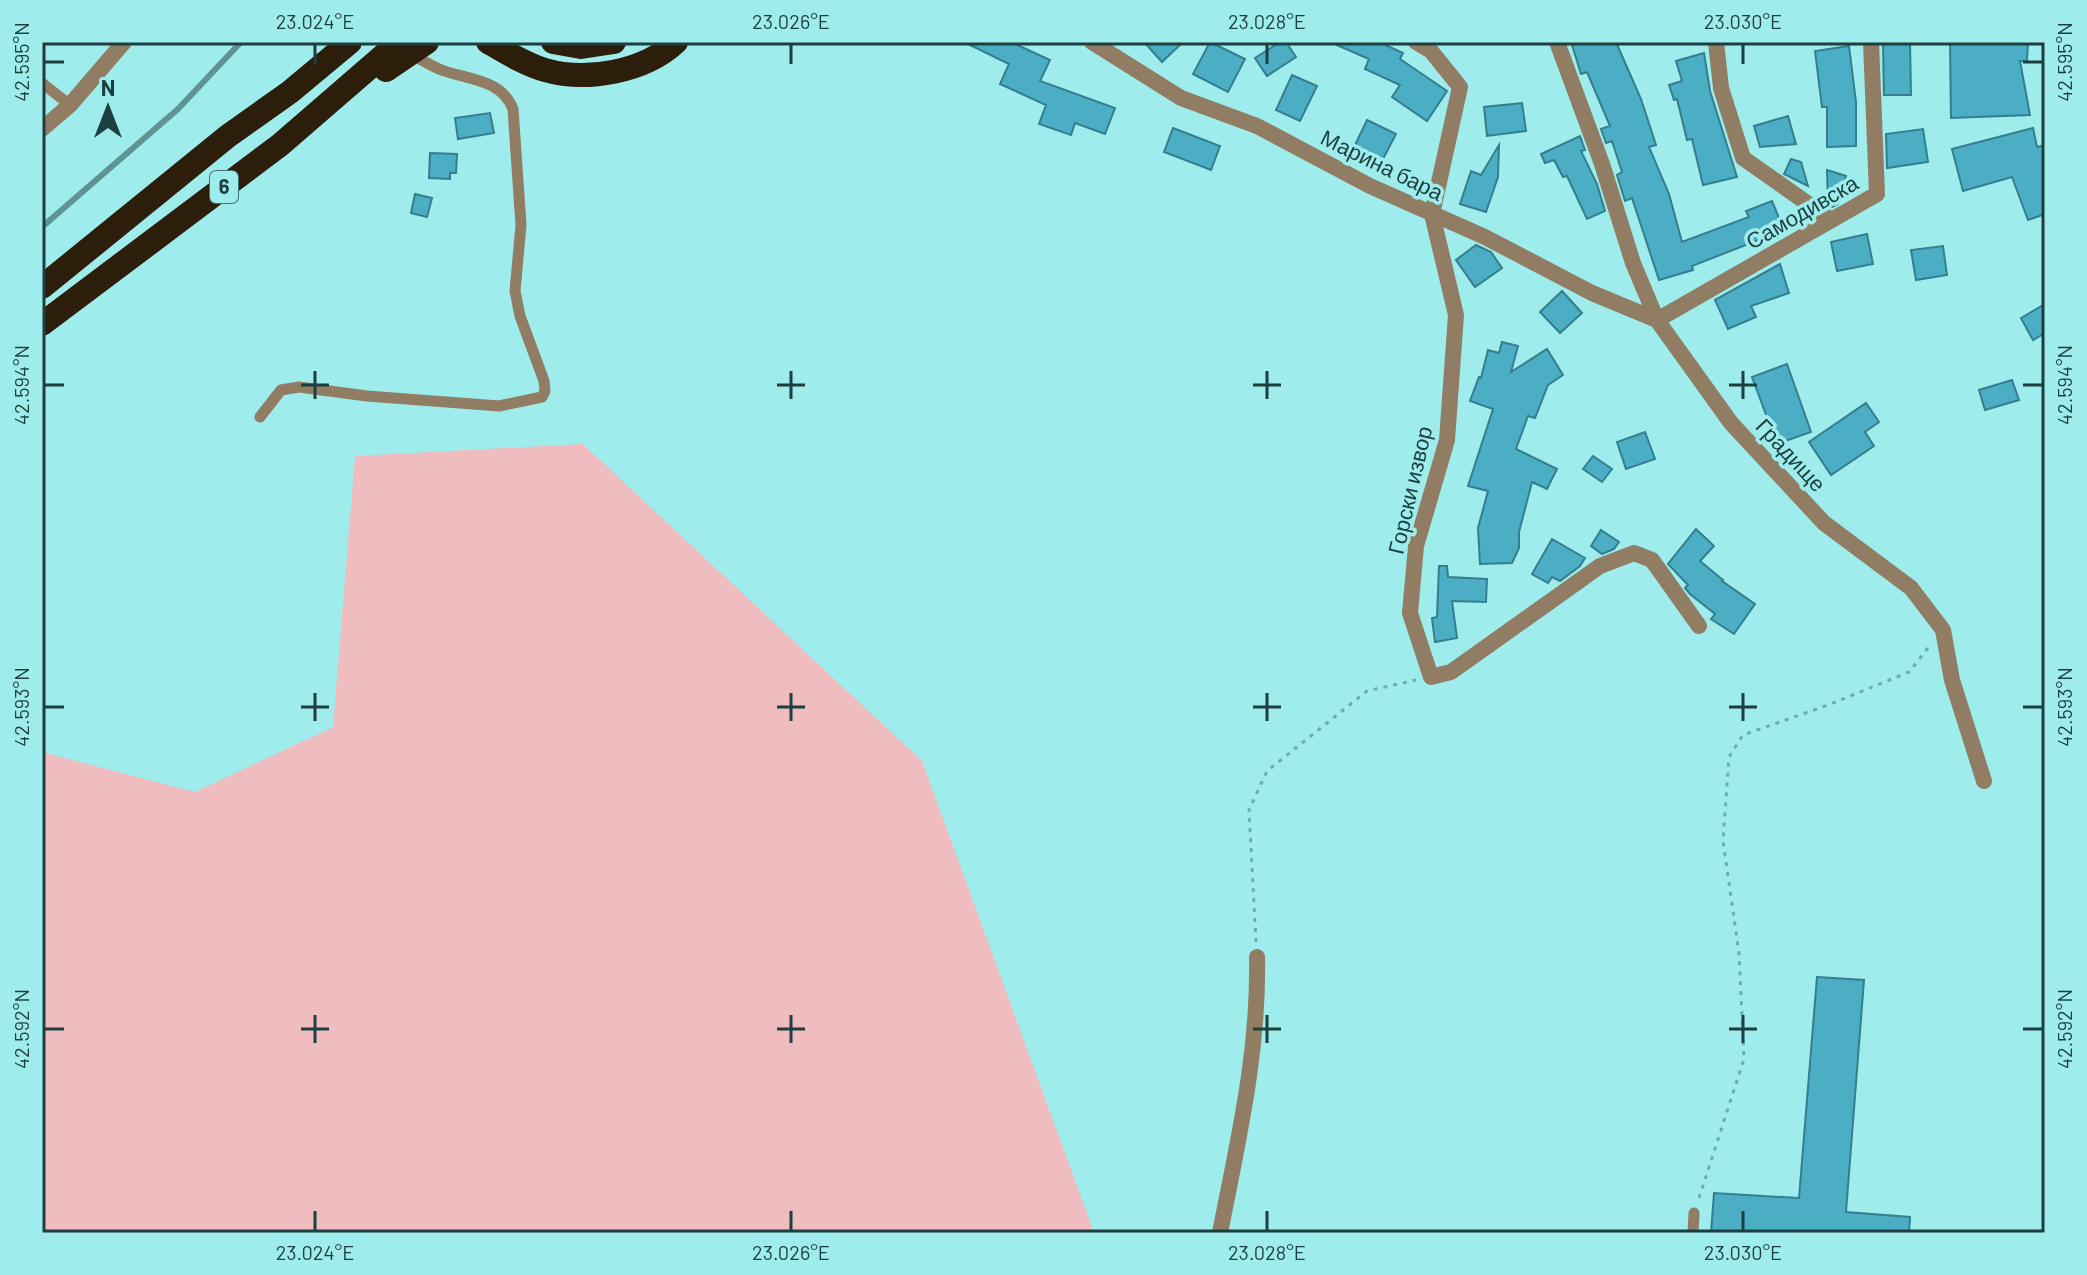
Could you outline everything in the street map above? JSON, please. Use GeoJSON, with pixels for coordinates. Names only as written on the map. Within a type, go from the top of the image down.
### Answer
{"type":"FeatureCollection","features":[{"type":"Feature","properties":{"kind":"highway"},"geometry":{"type":"LineString","coordinates":[[290,92],[332,42]]}},
{"type":"Feature","properties":{"kind":"highway","name":"6"},"geometry":{"type":"LineString","coordinates":[[42,287],[350,42]]}},
{"type":"Feature","properties":{"kind":"highway"},"geometry":{"type":"LineString","coordinates":[[488,42],[521,61],[571,75],[627,68],[652,59],[676,42]]}},
{"type":"Feature","properties":{"kind":"highway"},"geometry":{"type":"LineString","coordinates":[[553,42],[581,47],[614,42]]}},
{"type":"Feature","properties":{"kind":"highway","name":"6"},"geometry":{"type":"LineString","coordinates":[[42,324],[412,46]]}},
{"type":"Feature","properties":{"kind":"street"},"geometry":{"type":"LineString","coordinates":[[42,129],[70,105],[124,42]]}},
{"type":"Feature","properties":{"kind":"street","name":"Марина бара"},"geometry":{"type":"LineString","coordinates":[[1092,42],[1181,98],[1257,126],[1370,186],[1485,237],[1592,293],[1657,320]]}},
{"type":"Feature","properties":{"kind":"street","name":"Горски извор"},"geometry":{"type":"LineString","coordinates":[[1416,42],[1431,51],[1460,87],[1432,214],[1456,315],[1447,440],[1416,546],[1410,613],[1431,677]]}},
{"type":"Feature","properties":{"kind":"street","name":"Градище"},"geometry":{"type":"LineString","coordinates":[[1557,42],[1602,164],[1633,263],[1657,320],[1731,423],[1824,523],[1911,588],[1943,630],[1952,680],[1984,781]]}},
{"type":"Feature","properties":{"kind":"street"},"geometry":{"type":"LineString","coordinates":[[1716,42],[1721,88],[1743,158],[1831,220]]}},
{"type":"Feature","properties":{"kind":"street","name":"Самодивска"},"geometry":{"type":"LineString","coordinates":[[1657,320],[1877,194],[1871,42]]}},
{"type":"Feature","properties":{"kind":"street"},"geometry":{"type":"LineString","coordinates":[[1431,677],[1451,672],[1600,566],[1634,553],[1652,560],[1699,626]]}},
{"type":"Feature","properties":{"kind":"street"},"geometry":{"type":"LineString","coordinates":[[1220,1233],[1250,1080],[1258,992],[1257,957]]}},
{"type":"Feature","properties":{"kind":"lane"},"geometry":{"type":"LineString","coordinates":[[260,417],[281,390],[299,387],[367,396],[499,406],[542,397],[545,391],[515,291],[521,225],[513,109],[508,97],[499,89],[439,69],[412,46]]}},
{"type":"Feature","properties":{"kind":"lane"},"geometry":{"type":"LineString","coordinates":[[42,83],[70,105]]}},
{"type":"Feature","properties":{"kind":"lane"},"geometry":{"type":"LineString","coordinates":[[1693,1233],[1694,1213]]}},
{"type":"Feature","properties":{"kind":"path"},"geometry":{"type":"LineString","coordinates":[[1694,1213],[1744,1059],[1739,953],[1723,841],[1729,757],[1743,735],[1909,672],[1943,630]]}},
{"type":"Feature","properties":{"kind":"path"},"geometry":{"type":"LineString","coordinates":[[1257,957],[1249,810],[1267,771],[1367,691],[1431,677]]}},
{"type":"Feature","properties":{"kind":"shaded area"},"geometry":{"type":"Polygon","coordinates":[[[583,444],[922,761],[1092,1233],[42,1233],[42,752],[195,792],[333,727],[355,456],[583,444]]]}},
{"type":"Feature","properties":{"kind":"building"},"geometry":{"type":"Polygon","coordinates":[[[964,42],[1011,42],[1050,60],[1040,81],[1115,108],[1105,134],[1075,123],[1071,135],[1039,124],[1046,105],[1000,84],[1009,64],[964,42]]]}},
{"type":"Feature","properties":{"kind":"building"},"geometry":{"type":"Polygon","coordinates":[[[1144,42],[1183,42],[1162,62],[1144,42]]]}},
{"type":"Feature","properties":{"kind":"building"},"geometry":{"type":"Polygon","coordinates":[[[1210,42],[1245,59],[1228,92],[1193,74],[1210,42]]]}},
{"type":"Feature","properties":{"kind":"building"},"geometry":{"type":"Polygon","coordinates":[[[1280,42],[1286,42],[1296,57],[1267,76],[1255,58],[1280,42]]]}},
{"type":"Feature","properties":{"kind":"building"},"geometry":{"type":"Polygon","coordinates":[[[1330,42],[1379,42],[1403,53],[1400,59],[1447,91],[1427,121],[1392,97],[1400,85],[1365,69],[1369,59],[1330,42]]]}},
{"type":"Feature","properties":{"kind":"building"},"geometry":{"type":"Polygon","coordinates":[[[1616,42],[1641,99],[1656,145],[1649,147],[1669,194],[1682,242],[1749,217],[1746,211],[1772,201],[1784,230],[1692,266],[1693,270],[1659,280],[1632,198],[1625,201],[1617,175],[1622,172],[1612,141],[1606,143],[1601,129],[1610,126],[1587,72],[1581,74],[1572,45],[1616,42]]]}},
{"type":"Feature","properties":{"kind":"building"},"geometry":{"type":"Polygon","coordinates":[[[1883,42],[1910,42],[1911,95],[1884,95],[1883,42]]]}},
{"type":"Feature","properties":{"kind":"building"},"geometry":{"type":"Polygon","coordinates":[[[1950,42],[2028,42],[2027,61],[2020,61],[2030,115],[1951,118],[1950,42]]]}},
{"type":"Feature","properties":{"kind":"building"},"geometry":{"type":"Polygon","coordinates":[[[1849,46],[1856,102],[1856,146],[1827,147],[1827,107],[1822,107],[1815,51],[1849,46]]]}},
{"type":"Feature","properties":{"kind":"building"},"geometry":{"type":"Polygon","coordinates":[[[1704,53],[1710,91],[1737,177],[1703,185],[1692,139],[1687,140],[1677,99],[1674,100],[1669,85],[1682,81],[1676,61],[1704,53]]]}},
{"type":"Feature","properties":{"kind":"building"},"geometry":{"type":"Polygon","coordinates":[[[1292,75],[1317,86],[1300,121],[1276,110],[1292,75]]]}},
{"type":"Feature","properties":{"kind":"building"},"geometry":{"type":"Polygon","coordinates":[[[1522,103],[1526,131],[1487,136],[1484,107],[1522,103]]]}},
{"type":"Feature","properties":{"kind":"building"},"geometry":{"type":"Polygon","coordinates":[[[490,113],[494,133],[458,139],[455,118],[490,113]]]}},
{"type":"Feature","properties":{"kind":"building"},"geometry":{"type":"Polygon","coordinates":[[[1788,116],[1796,144],[1760,147],[1754,126],[1788,116]]]}},
{"type":"Feature","properties":{"kind":"building"},"geometry":{"type":"Polygon","coordinates":[[[1367,120],[1396,134],[1382,161],[1354,147],[1367,120]]]}},
{"type":"Feature","properties":{"kind":"building"},"geometry":{"type":"Polygon","coordinates":[[[1173,128],[1220,146],[1211,170],[1164,152],[1173,128]]]}},
{"type":"Feature","properties":{"kind":"building"},"geometry":{"type":"Polygon","coordinates":[[[2033,128],[2037,147],[2045,145],[2045,214],[2028,220],[2012,177],[1963,191],[1952,149],[2033,128]]]}},
{"type":"Feature","properties":{"kind":"building"},"geometry":{"type":"Polygon","coordinates":[[[1923,129],[1928,162],[1887,168],[1886,134],[1923,129]]]}},
{"type":"Feature","properties":{"kind":"building"},"geometry":{"type":"Polygon","coordinates":[[[1580,136],[1585,150],[1581,151],[1597,184],[1605,211],[1587,219],[1567,176],[1563,177],[1554,160],[1545,163],[1541,154],[1580,136]]]}},
{"type":"Feature","properties":{"kind":"building"},"geometry":{"type":"Polygon","coordinates":[[[1499,145],[1498,177],[1486,212],[1460,204],[1471,171],[1481,175],[1499,145]]]}},
{"type":"Feature","properties":{"kind":"building"},"geometry":{"type":"Polygon","coordinates":[[[430,153],[457,154],[456,173],[450,173],[450,179],[429,178],[430,153]]]}},
{"type":"Feature","properties":{"kind":"building"},"geometry":{"type":"Polygon","coordinates":[[[1791,159],[1801,162],[1808,186],[1784,174],[1791,159]]]}},
{"type":"Feature","properties":{"kind":"building"},"geometry":{"type":"Polygon","coordinates":[[[1827,170],[1846,176],[1838,204],[1832,207],[1828,204],[1827,170]]]}},
{"type":"Feature","properties":{"kind":"building"},"geometry":{"type":"Polygon","coordinates":[[[415,194],[432,198],[427,217],[411,213],[415,194]]]}},
{"type":"Feature","properties":{"kind":"building"},"geometry":{"type":"Polygon","coordinates":[[[1867,234],[1873,264],[1837,271],[1831,242],[1867,234]]]}},
{"type":"Feature","properties":{"kind":"building"},"geometry":{"type":"Polygon","coordinates":[[[1476,245],[1491,252],[1502,268],[1475,287],[1456,260],[1476,245]]]}},
{"type":"Feature","properties":{"kind":"building"},"geometry":{"type":"Polygon","coordinates":[[[1943,246],[1947,275],[1916,280],[1911,250],[1943,246]]]}},
{"type":"Feature","properties":{"kind":"building"},"geometry":{"type":"Polygon","coordinates":[[[1780,264],[1789,293],[1751,306],[1756,317],[1728,329],[1715,300],[1780,264]]]}},
{"type":"Feature","properties":{"kind":"building"},"geometry":{"type":"Polygon","coordinates":[[[1562,291],[1582,313],[1560,333],[1540,312],[1562,291]]]}},
{"type":"Feature","properties":{"kind":"building"},"geometry":{"type":"Polygon","coordinates":[[[2045,304],[2045,333],[2033,340],[2021,318],[2045,304]]]}},
{"type":"Feature","properties":{"kind":"building"},"geometry":{"type":"Polygon","coordinates":[[[1502,342],[1518,346],[1511,372],[1547,349],[1563,375],[1548,385],[1535,418],[1528,416],[1516,449],[1557,469],[1547,489],[1532,482],[1519,532],[1519,548],[1512,563],[1480,564],[1478,528],[1488,491],[1468,486],[1493,409],[1470,401],[1481,378],[1488,350],[1499,353],[1502,342]]]}},
{"type":"Feature","properties":{"kind":"building"},"geometry":{"type":"Polygon","coordinates":[[[1787,364],[1811,432],[1777,444],[1752,377],[1787,364]]]}},
{"type":"Feature","properties":{"kind":"building"},"geometry":{"type":"Polygon","coordinates":[[[2012,380],[2019,400],[1985,410],[1979,390],[2012,380]]]}},
{"type":"Feature","properties":{"kind":"building"},"geometry":{"type":"Polygon","coordinates":[[[1866,403],[1879,422],[1865,432],[1874,446],[1831,475],[1809,442],[1866,403]]]}},
{"type":"Feature","properties":{"kind":"building"},"geometry":{"type":"Polygon","coordinates":[[[1645,432],[1655,459],[1626,469],[1617,442],[1645,432]]]}},
{"type":"Feature","properties":{"kind":"building"},"geometry":{"type":"Polygon","coordinates":[[[1593,456],[1612,469],[1602,482],[1583,469],[1593,456]]]}},
{"type":"Feature","properties":{"kind":"building"},"geometry":{"type":"Polygon","coordinates":[[[1696,529],[1714,546],[1700,561],[1755,604],[1734,634],[1711,619],[1715,614],[1690,594],[1685,588],[1688,585],[1668,564],[1696,529]]]}},
{"type":"Feature","properties":{"kind":"building"},"geometry":{"type":"Polygon","coordinates":[[[1601,530],[1619,542],[1614,549],[1602,554],[1591,546],[1601,530]]]}},
{"type":"Feature","properties":{"kind":"building"},"geometry":{"type":"Polygon","coordinates":[[[1552,539],[1585,558],[1580,566],[1560,581],[1552,577],[1548,583],[1532,574],[1552,539]]]}},
{"type":"Feature","properties":{"kind":"building"},"geometry":{"type":"Polygon","coordinates":[[[1439,566],[1447,566],[1448,577],[1487,579],[1486,602],[1452,601],[1457,638],[1435,642],[1432,618],[1437,617],[1439,566]]]}},
{"type":"Feature","properties":{"kind":"building"},"geometry":{"type":"Polygon","coordinates":[[[1817,977],[1864,980],[1846,1212],[1910,1217],[1909,1233],[1711,1233],[1714,1193],[1799,1198],[1817,977]]]}},
{"type":"Feature","properties":{"kind":"railway"},"geometry":{"type":"LineString","coordinates":[[42,227],[178,109],[241,42]]}}]}
